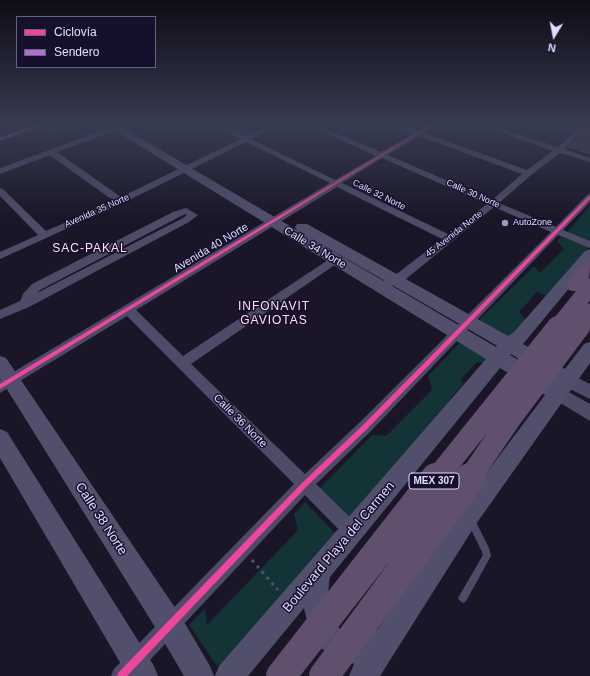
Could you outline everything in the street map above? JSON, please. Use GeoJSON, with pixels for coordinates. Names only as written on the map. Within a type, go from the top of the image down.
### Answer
{"type":"FeatureCollection","features":[{"type":"Feature","properties":{"kind":"highway"},"geometry":{"type":"LineString","coordinates":[[582,287],[590,268]]}},
{"type":"Feature","properties":{"kind":"highway","name":"MEX 307"},"geometry":{"type":"LineString","coordinates":[[281,676],[474,431],[582,287]]}},
{"type":"Feature","properties":{"kind":"highway","name":"MEX 307"},"geometry":{"type":"LineString","coordinates":[[324,676],[488,452],[510,419],[590,312]]}},
{"type":"Feature","properties":{"kind":"highway"},"geometry":{"type":"LineString","coordinates":[[488,452],[520,427],[590,334]]}},
{"type":"Feature","properties":{"kind":"main road","name":"Calle 34 Norte"},"geometry":{"type":"LineString","coordinates":[[172,157],[563,386]]}},
{"type":"Feature","properties":{"kind":"main road","name":"Calle 34 Norte"},"geometry":{"type":"LineString","coordinates":[[278,219],[335,260],[388,283]]}},
{"type":"Feature","properties":{"kind":"main road","name":"Boulevard Playa del Carmen"},"geometry":{"type":"LineString","coordinates":[[229,676],[319,569],[353,532],[504,350],[520,337],[590,254]]}},
{"type":"Feature","properties":{"kind":"main road"},"geometry":{"type":"LineString","coordinates":[[362,676],[468,516],[590,349]]}},
{"type":"Feature","properties":{"kind":"main road","name":"Calle 38 Norte"},"geometry":{"type":"LineString","coordinates":[[4,377],[170,625],[200,676]]}},
{"type":"Feature","properties":{"kind":"main road"},"geometry":{"type":"LineString","coordinates":[[0,440],[134,671]]}},
{"type":"Feature","properties":{"kind":"main road"},"geometry":{"type":"LineString","coordinates":[[319,569],[315,590],[319,617],[330,638],[358,652],[386,640]]}},
{"type":"Feature","properties":{"kind":"street"},"geometry":{"type":"LineString","coordinates":[[0,166],[28,157]]}},
{"type":"Feature","properties":{"kind":"street"},"geometry":{"type":"LineString","coordinates":[[0,171],[40,157]]}},
{"type":"Feature","properties":{"kind":"street"},"geometry":{"type":"LineString","coordinates":[[58,157],[120,201]]}},
{"type":"Feature","properties":{"kind":"street","name":"Avenida 35 Norte"},"geometry":{"type":"LineString","coordinates":[[0,256],[120,201],[209,157]]}},
{"type":"Feature","properties":{"kind":"street","name":"Calle 32 Norte"},"geometry":{"type":"LineString","coordinates":[[281,157],[448,238]]}},
{"type":"Feature","properties":{"kind":"street","name":"Avenida 40 Norte"},"geometry":{"type":"LineString","coordinates":[[4,377],[127,309],[278,219],[379,157]]}},
{"type":"Feature","properties":{"kind":"street","name":"Calle 30 Norte"},"geometry":{"type":"LineString","coordinates":[[385,157],[590,245]]}},
{"type":"Feature","properties":{"kind":"street"},"geometry":{"type":"LineString","coordinates":[[482,157],[528,173]]}},
{"type":"Feature","properties":{"kind":"street","name":"45 Avenida Norte"},"geometry":{"type":"LineString","coordinates":[[388,283],[494,203],[528,173],[550,157]]}},
{"type":"Feature","properties":{"kind":"street"},"geometry":{"type":"LineString","coordinates":[[579,157],[590,160]]}},
{"type":"Feature","properties":{"kind":"street"},"geometry":{"type":"LineString","coordinates":[[0,191],[44,235]]}},
{"type":"Feature","properties":{"kind":"street"},"geometry":{"type":"LineString","coordinates":[[134,671],[170,625],[304,485],[365,427],[590,197]]}},
{"type":"Feature","properties":{"kind":"street"},"geometry":{"type":"LineString","coordinates":[[0,315],[25,304],[193,215],[186,211],[176,214],[43,283],[30,292],[25,304]]}},
{"type":"Feature","properties":{"kind":"street"},"geometry":{"type":"LineString","coordinates":[[182,364],[335,260]]}},
{"type":"Feature","properties":{"kind":"street","name":"Calle 36 Norte"},"geometry":{"type":"LineString","coordinates":[[127,309],[353,532]]}},
{"type":"Feature","properties":{"kind":"street"},"geometry":{"type":"LineString","coordinates":[[563,386],[590,392]]}},
{"type":"Feature","properties":{"kind":"street"},"geometry":{"type":"LineString","coordinates":[[563,386],[590,413]]}},
{"type":"Feature","properties":{"kind":"lane"},"geometry":{"type":"LineString","coordinates":[[463,598],[487,556],[486,551],[468,516]]}},
{"type":"Feature","properties":{"kind":"green space"},"geometry":{"type":"Polygon","coordinates":[[[590,206],[590,241],[567,232],[590,206]]]}},
{"type":"Feature","properties":{"kind":"green space"},"geometry":{"type":"Polygon","coordinates":[[[561,237],[589,247],[546,296],[537,292],[519,312],[526,320],[512,336],[505,337],[478,321],[534,266],[540,273],[564,249],[557,241],[561,237]]]}},
{"type":"Feature","properties":{"kind":"green space"},"geometry":{"type":"Polygon","coordinates":[[[462,340],[491,358],[486,364],[477,362],[460,380],[464,383],[451,398],[453,402],[348,519],[320,493],[320,488],[372,435],[386,436],[432,390],[428,376],[462,340]]]}},
{"type":"Feature","properties":{"kind":"green space"},"geometry":{"type":"Polygon","coordinates":[[[305,502],[336,534],[226,662],[217,666],[189,625],[205,608],[207,625],[298,530],[294,514],[305,502]]]}},
{"type":"Feature","properties":{"kind":"cycle path"},"geometry":{"type":"LineString","coordinates":[[0,387],[380,157]]}},
{"type":"Feature","properties":{"kind":"cycle path"},"geometry":{"type":"LineString","coordinates":[[121,676],[304,485],[365,427],[590,197]]}},
{"type":"Feature","properties":{"kind":"place","name":"AutoZone"},"geometry":{"type":"Point","coordinates":[505,223]}},
{"type":"Feature","properties":{"kind":"district","name":"SAC-PAKAL"},"geometry":{"type":"Point","coordinates":[90,249]}},
{"type":"Feature","properties":{"kind":"district","name":"INFONAVIT GAVIOTAS"},"geometry":{"type":"Point","coordinates":[274,314]}}]}
